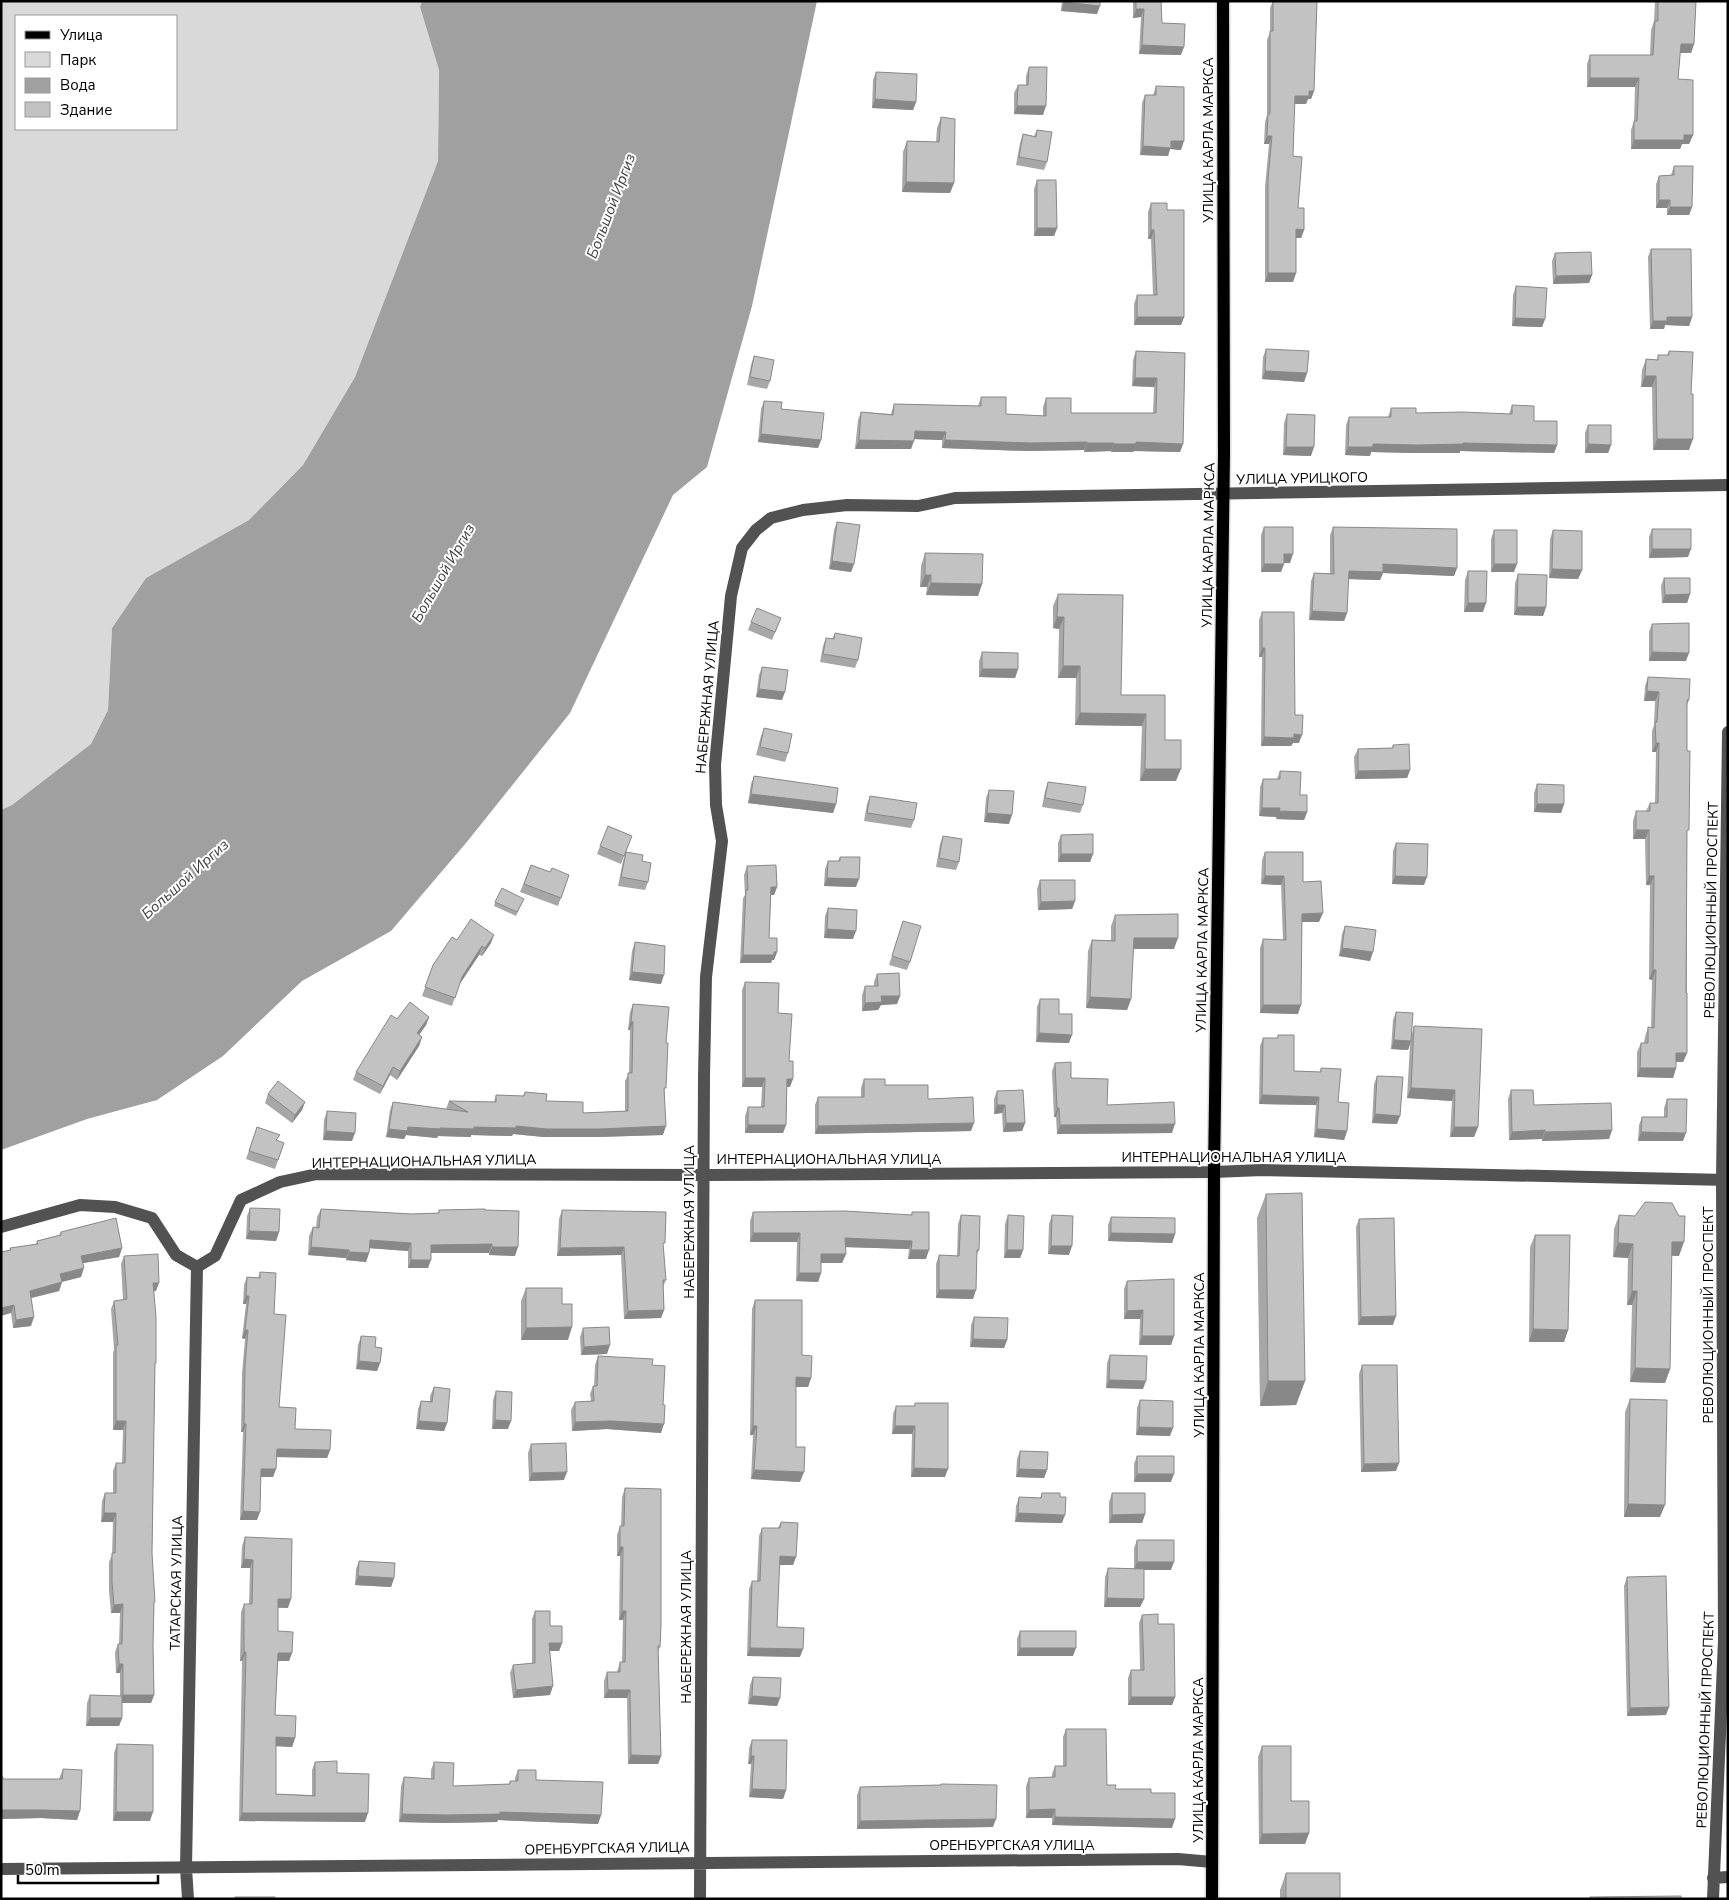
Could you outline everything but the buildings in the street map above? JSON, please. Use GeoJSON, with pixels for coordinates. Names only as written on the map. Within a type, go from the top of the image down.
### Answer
{"type":"FeatureCollection","features":[{"type":"Feature","properties":{"kind":"main road","name":"УЛИЦА КАРЛА МАРКСА"},"geometry":{"type":"LineString","coordinates":[[1212,1899],[1214,1172],[1223,494],[1223,1]]}},
{"type":"Feature","properties":{"kind":"street","name":"УЛИЦА УРИЦКОГО"},"geometry":{"type":"LineString","coordinates":[[742,548],[756,530],[772,518],[803,510],[847,505],[918,506],[955,498],[1728,485]]}},
{"type":"Feature","properties":{"kind":"street","name":"НАБЕРЕЖНАЯ УЛИЦА"},"geometry":{"type":"LineString","coordinates":[[700,1899],[706,977],[722,841],[716,804],[714,765],[731,596],[742,548]]}},
{"type":"Feature","properties":{"kind":"street","name":"РЕВОЛЮЦИОННЫЙ ПРОСПЕКТ"},"geometry":{"type":"LineString","coordinates":[[1713,1899],[1724,1640],[1728,732]]}},
{"type":"Feature","properties":{"kind":"street","name":"ИНТЕРНАЦИОНАЛЬНАЯ УЛИЦА"},"geometry":{"type":"LineString","coordinates":[[197,1267],[215,1256],[241,1200],[280,1182],[317,1174],[704,1175],[1214,1172],[1262,1170],[1725,1180]]}},
{"type":"Feature","properties":{"kind":"street"},"geometry":{"type":"LineString","coordinates":[[1,1227],[80,1205],[115,1207],[152,1218],[176,1255],[197,1267]]}},
{"type":"Feature","properties":{"kind":"street","name":"ТАТАРСКАЯ УЛИЦА"},"geometry":{"type":"LineString","coordinates":[[188,1899],[186,1868],[197,1267]]}},
{"type":"Feature","properties":{"kind":"street","name":"ОРЕНБУРГСКАЯ УЛИЦА"},"geometry":{"type":"LineString","coordinates":[[1,1869],[1168,1859],[1212,1862]]}},
{"type":"Feature","properties":{"kind":"street"},"geometry":{"type":"LineString","coordinates":[[1713,1878],[1728,1877]]}},
{"type":"Feature","properties":{"kind":"green space"},"geometry":{"type":"Polygon","coordinates":[[[1,1],[422,1],[420,7],[439,70],[438,161],[355,377],[303,465],[249,520],[146,578],[112,628],[108,710],[91,744],[12,805],[1,810],[1,1]]]}},
{"type":"Feature","properties":{"kind":"water","name":"Большой Иргиз"},"geometry":{"type":"Polygon","coordinates":[[[422,1],[817,1],[752,306],[707,467],[673,495],[570,713],[466,843],[391,931],[302,981],[223,1056],[157,1100],[87,1119],[1,1150],[1,810],[12,805],[91,744],[108,710],[112,628],[146,578],[249,520],[303,465],[355,377],[438,161],[439,70],[420,7],[422,1]]]}}]}
